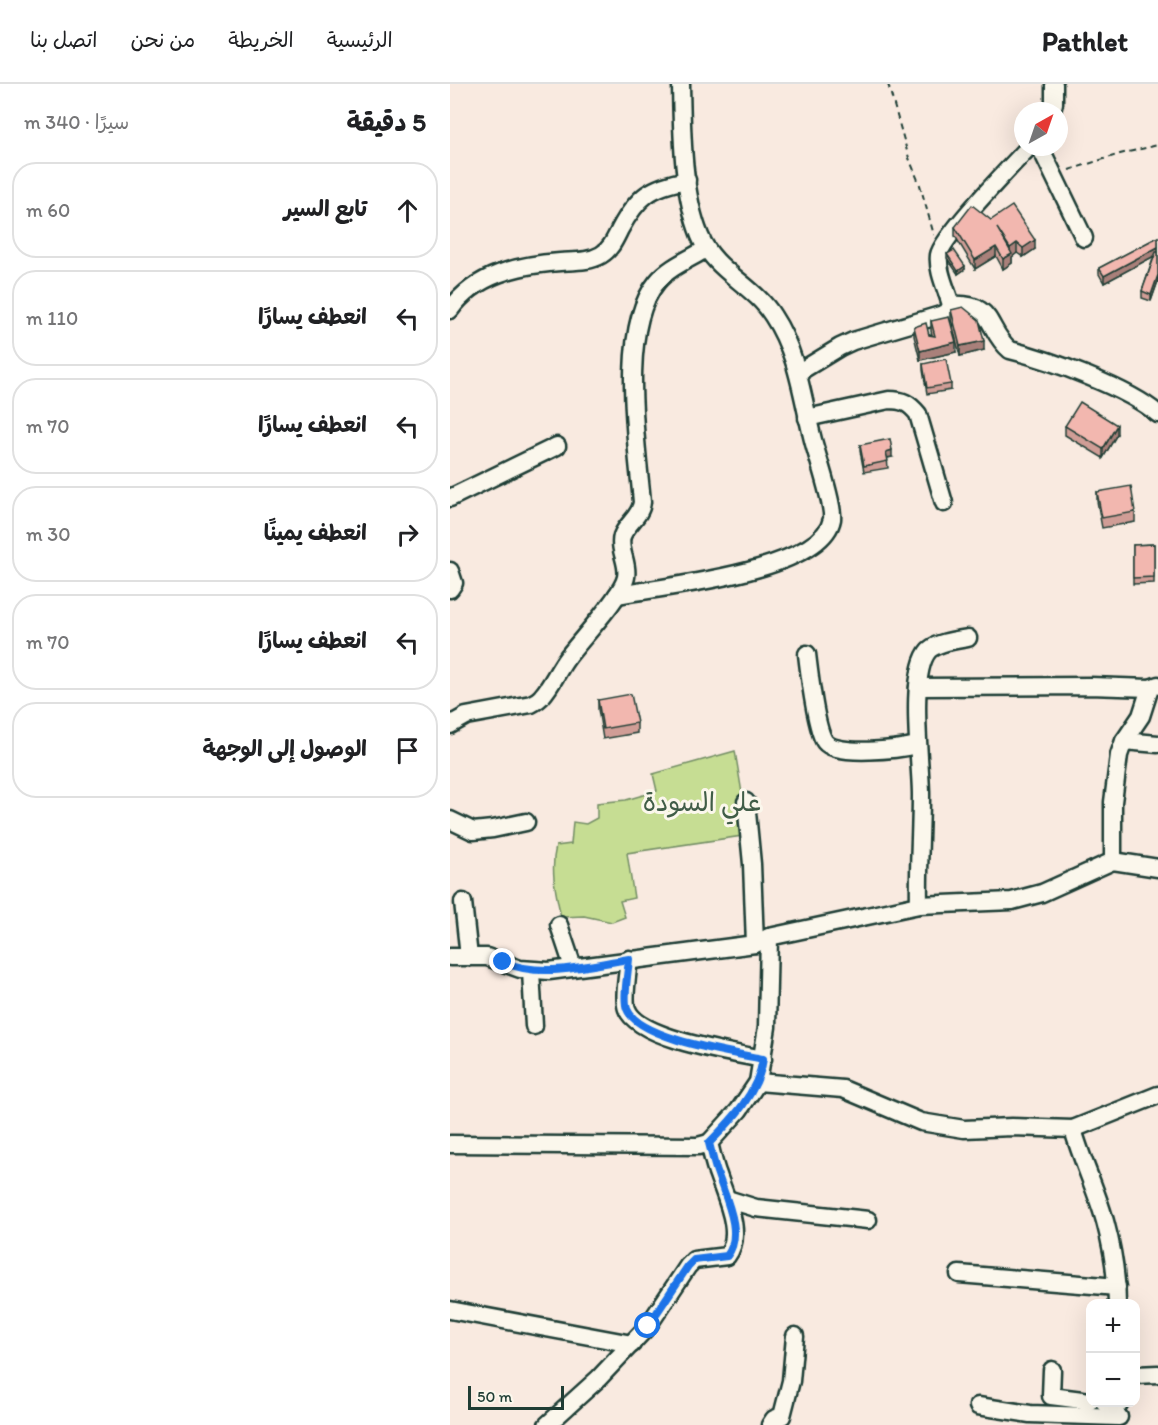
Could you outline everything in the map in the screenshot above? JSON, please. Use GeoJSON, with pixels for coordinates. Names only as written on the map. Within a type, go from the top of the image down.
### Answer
{"type":"FeatureCollection","features":[{"type":"Feature","properties":{"kind":"street"},"geometry":{"type":"LineString","coordinates":[[617,595],[699,582],[772,564],[802,552],[819,539],[828,528],[832,514],[807,418],[798,372],[784,333],[760,299],[725,270],[706,249],[693,215],[682,132],[681,84]]}},
{"type":"Feature","properties":{"kind":"street"},"geometry":{"type":"LineString","coordinates":[[1054,84],[1054,102]]}},
{"type":"Feature","properties":{"kind":"street"},"geometry":{"type":"LineString","coordinates":[[798,372],[840,347],[948,313],[951,305],[939,264],[940,252],[959,225],[1021,156]]}},
{"type":"Feature","properties":{"kind":"street"},"geometry":{"type":"LineString","coordinates":[[1044,156],[1083,238]]}},
{"type":"Feature","properties":{"kind":"street"},"geometry":{"type":"LineString","coordinates":[[450,310],[462,296],[488,278],[531,264],[588,260],[601,255],[610,248],[632,209],[641,198],[652,191],[687,180]]}},
{"type":"Feature","properties":{"kind":"street"},"geometry":{"type":"LineString","coordinates":[[450,725],[466,716],[537,701],[566,659],[617,595],[627,576],[621,541],[625,528],[639,513],[642,502],[634,426],[633,363],[644,306],[658,280],[670,270],[706,249]]}},
{"type":"Feature","properties":{"kind":"street"},"geometry":{"type":"LineString","coordinates":[[951,305],[966,304],[983,311],[1004,346],[1010,350],[1052,363],[1115,388],[1158,414]]}},
{"type":"Feature","properties":{"kind":"street"},"geometry":{"type":"LineString","coordinates":[[807,418],[889,400],[900,400],[909,404],[918,414],[944,503]]}},
{"type":"Feature","properties":{"kind":"street"},"geometry":{"type":"LineString","coordinates":[[450,498],[557,446]]}},
{"type":"Feature","properties":{"kind":"street"},"geometry":{"type":"LineString","coordinates":[[450,571],[454,583],[450,589]]}},
{"type":"Feature","properties":{"kind":"street"},"geometry":{"type":"LineString","coordinates":[[919,904],[921,790],[917,745],[918,687],[924,660],[930,650],[938,645],[968,638]]}},
{"type":"Feature","properties":{"kind":"street"},"geometry":{"type":"LineString","coordinates":[[807,654],[812,692],[823,737],[827,744],[838,748],[875,751],[917,745]]}},
{"type":"Feature","properties":{"kind":"street"},"geometry":{"type":"LineString","coordinates":[[918,687],[1154,686],[1140,716],[1124,741],[1119,755],[1113,802],[1113,861]]}},
{"type":"Feature","properties":{"kind":"street"},"geometry":{"type":"LineString","coordinates":[[1124,741],[1158,744]]}},
{"type":"Feature","properties":{"kind":"street"},"geometry":{"type":"LineString","coordinates":[[450,1144],[698,1146],[709,1143],[739,1110],[758,1082],[767,1027],[762,940],[746,802]]}},
{"type":"Feature","properties":{"kind":"street"},"geometry":{"type":"LineString","coordinates":[[450,820],[473,831],[526,822]]}},
{"type":"Feature","properties":{"kind":"street"},"geometry":{"type":"LineString","coordinates":[[450,957],[495,958],[514,967],[531,971],[573,967],[762,940],[919,904],[1012,901],[1042,893],[1113,861],[1158,868]]}},
{"type":"Feature","properties":{"kind":"street"},"geometry":{"type":"LineString","coordinates":[[464,902],[469,957]]}},
{"type":"Feature","properties":{"kind":"street"},"geometry":{"type":"LineString","coordinates":[[559,925],[573,967]]}},
{"type":"Feature","properties":{"kind":"street"},"geometry":{"type":"LineString","coordinates":[[629,959],[626,1007],[634,1020],[660,1035],[763,1059]]}},
{"type":"Feature","properties":{"kind":"street"},"geometry":{"type":"LineString","coordinates":[[531,971],[534,1026]]}},
{"type":"Feature","properties":{"kind":"street"},"geometry":{"type":"LineString","coordinates":[[758,1082],[843,1089],[921,1122],[964,1129],[1012,1127],[1073,1129],[1158,1095]]}},
{"type":"Feature","properties":{"kind":"street"},"geometry":{"type":"LineString","coordinates":[[959,1274],[1117,1295],[1114,1264],[1106,1225],[1079,1152],[1073,1129]]}},
{"type":"Feature","properties":{"kind":"street"},"geometry":{"type":"LineString","coordinates":[[547,1425],[632,1344],[648,1326],[694,1260],[727,1256],[732,1250],[734,1242],[732,1222],[709,1143]]}},
{"type":"Feature","properties":{"kind":"street"},"geometry":{"type":"LineString","coordinates":[[727,1199],[756,1208],[868,1220]]}},
{"type":"Feature","properties":{"kind":"street"},"geometry":{"type":"LineString","coordinates":[[450,1310],[632,1344]]}},
{"type":"Feature","properties":{"kind":"street"},"geometry":{"type":"LineString","coordinates":[[770,1425],[774,1419],[782,1416],[791,1381],[795,1336]]}},
{"type":"Feature","properties":{"kind":"street"},"geometry":{"type":"LineString","coordinates":[[1052,1370],[1051,1396],[1086,1400]]}},
{"type":"Feature","properties":{"kind":"street"},"geometry":{"type":"LineString","coordinates":[[1140,1376],[1158,1374]]}},
{"type":"Feature","properties":{"kind":"street"},"geometry":{"type":"LineString","coordinates":[[978,1406],[1030,1414],[1117,1410]]}},
{"type":"Feature","properties":{"kind":"path"},"geometry":{"type":"LineString","coordinates":[[888,84],[940,252]]}},
{"type":"Feature","properties":{"kind":"path"},"geometry":{"type":"LineString","coordinates":[[1054,176],[1120,154],[1158,145]]}},
{"type":"Feature","properties":{"kind":"green space","name":"علي السودة"},"geometry":{"type":"Polygon","coordinates":[[[735,751],[749,835],[627,853],[634,898],[620,901],[625,917],[612,922],[584,916],[561,917],[554,882],[554,855],[556,846],[571,844],[573,822],[586,824],[597,818],[597,803],[626,800],[657,791],[653,774],[735,751]]]}},
{"type":"Feature","properties":{"kind":"building"},"geometry":{"type":"Polygon","coordinates":[[[972,205],[991,220],[1012,206],[1035,240],[1023,248],[1017,243],[1010,248],[997,228],[1012,254],[1003,259],[996,247],[975,260],[955,227],[972,205]]]}},
{"type":"Feature","properties":{"kind":"building"},"geometry":{"type":"Polygon","coordinates":[[[1158,237],[1158,247],[1104,276],[1099,268],[1158,237]]]}},
{"type":"Feature","properties":{"kind":"building"},"geometry":{"type":"Polygon","coordinates":[[[954,250],[965,266],[958,271],[947,254],[954,250]]]}},
{"type":"Feature","properties":{"kind":"building"},"geometry":{"type":"Polygon","coordinates":[[[1156,252],[1158,252],[1158,275],[1151,295],[1142,291],[1156,252]]]}},
{"type":"Feature","properties":{"kind":"building"},"geometry":{"type":"Polygon","coordinates":[[[963,307],[979,320],[984,341],[960,346],[951,310],[963,307]]]}},
{"type":"Feature","properties":{"kind":"building"},"geometry":{"type":"Polygon","coordinates":[[[949,317],[956,342],[920,351],[914,327],[926,323],[929,335],[935,336],[931,321],[949,317]]]}},
{"type":"Feature","properties":{"kind":"building"},"geometry":{"type":"Polygon","coordinates":[[[946,359],[951,384],[927,388],[923,364],[946,359]]]}},
{"type":"Feature","properties":{"kind":"building"},"geometry":{"type":"Polygon","coordinates":[[[1080,402],[1117,425],[1103,449],[1065,426],[1080,402]]]}},
{"type":"Feature","properties":{"kind":"building"},"geometry":{"type":"Polygon","coordinates":[[[890,439],[892,450],[886,452],[888,461],[864,466],[860,445],[890,439]]]}},
{"type":"Feature","properties":{"kind":"building"},"geometry":{"type":"Polygon","coordinates":[[[1131,486],[1135,512],[1102,518],[1097,492],[1131,486]]]}},
{"type":"Feature","properties":{"kind":"building"},"geometry":{"type":"Polygon","coordinates":[[[1154,544],[1154,577],[1133,578],[1133,545],[1154,544]]]}},
{"type":"Feature","properties":{"kind":"building"},"geometry":{"type":"Polygon","coordinates":[[[631,694],[637,723],[603,729],[598,700],[631,694]]]}},
{"type":"Feature","properties":{"kind":"route"},"geometry":{"type":"LineString","coordinates":[[503,962],[531,971],[629,959],[626,1007],[634,1020],[660,1035],[763,1059],[758,1082],[739,1110],[709,1143],[732,1222],[734,1242],[732,1250],[727,1256],[694,1260],[648,1326]]}}]}
